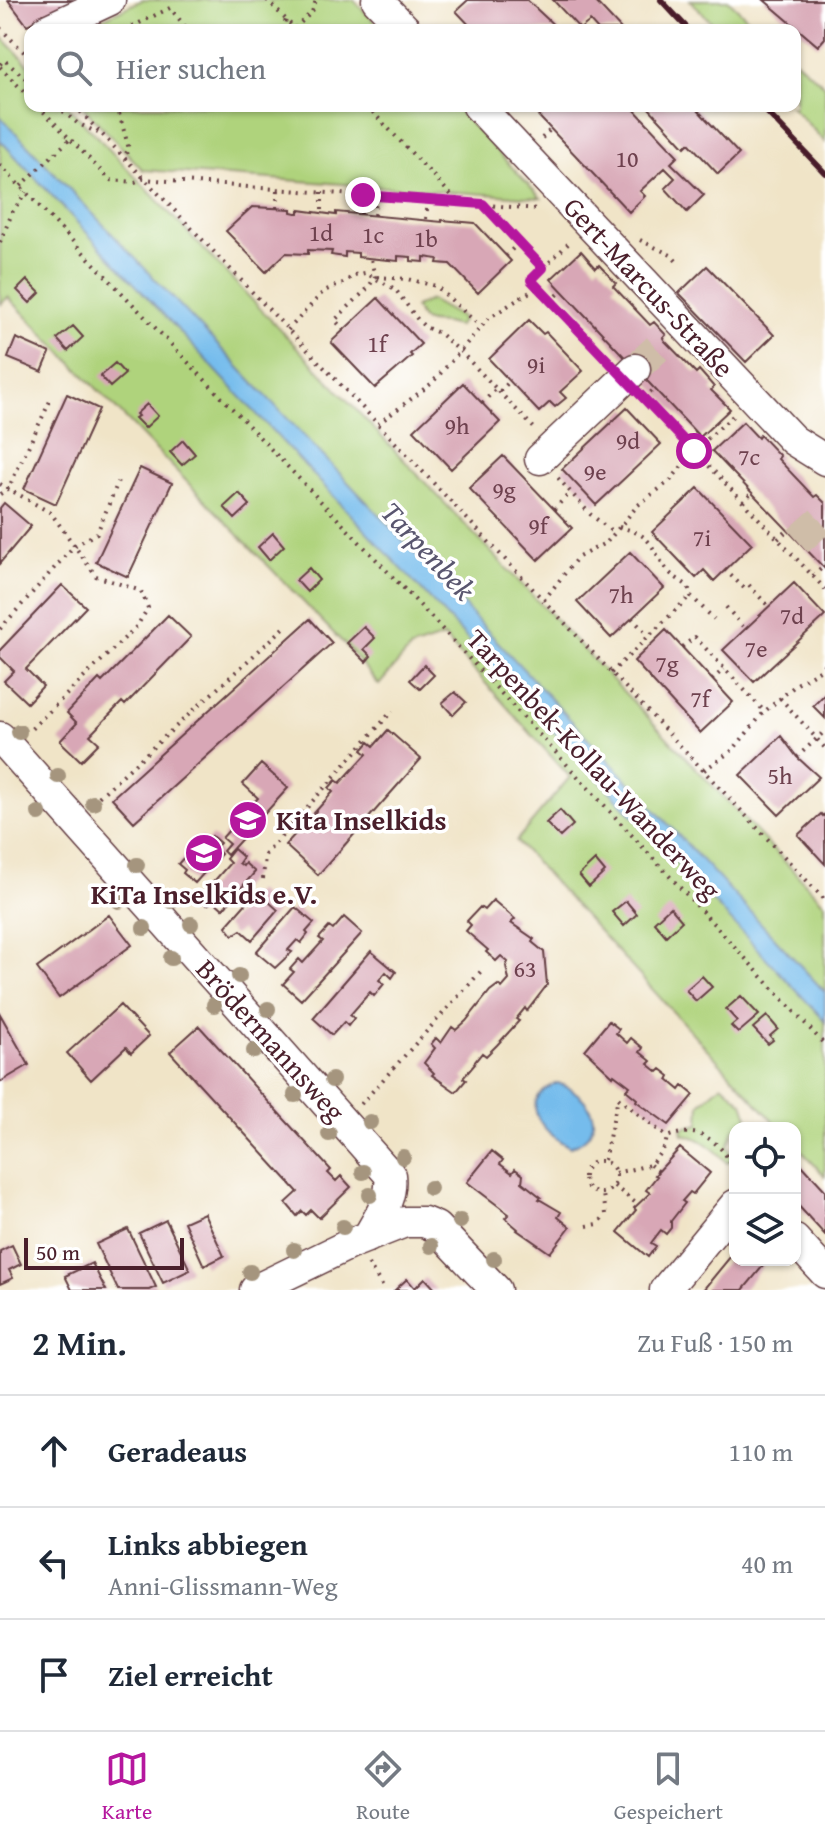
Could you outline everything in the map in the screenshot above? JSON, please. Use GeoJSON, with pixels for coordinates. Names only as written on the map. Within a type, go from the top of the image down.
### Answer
{"type":"FeatureCollection","features":[{"type":"Feature","properties":{"kind":"street"},"geometry":{"type":"LineString","coordinates":[[59,24],[110,0]]}},
{"type":"Feature","properties":{"kind":"street"},"geometry":{"type":"LineString","coordinates":[[377,0],[419,24]]}},
{"type":"Feature","properties":{"kind":"street","name":"Gert-Marcus-Straße"},"geometry":{"type":"LineString","coordinates":[[483,112],[674,332],[752,397],[793,440],[825,460]]}},
{"type":"Feature","properties":{"kind":"street"},"geometry":{"type":"LineString","coordinates":[[546,453],[640,383]]}},
{"type":"Feature","properties":{"kind":"street","name":"Brödermannsweg"},"geometry":{"type":"LineString","coordinates":[[5,743],[390,1175],[391,1188],[386,1205],[360,1240]]}},
{"type":"Feature","properties":{"kind":"street"},"geometry":{"type":"LineString","coordinates":[[665,1290],[729,1212]]}},
{"type":"Feature","properties":{"kind":"street"},"geometry":{"type":"LineString","coordinates":[[255,1290],[405,1222],[424,1222],[436,1227],[496,1290]]}},
{"type":"Feature","properties":{"kind":"street"},"geometry":{"type":"LineString","coordinates":[[801,1247],[825,1273]]}},
{"type":"Feature","properties":{"kind":"path"},"geometry":{"type":"LineString","coordinates":[[267,0],[290,24]]}},
{"type":"Feature","properties":{"kind":"path"},"geometry":{"type":"LineString","coordinates":[[300,24],[312,12],[316,0]]}},
{"type":"Feature","properties":{"kind":"path"},"geometry":{"type":"LineString","coordinates":[[137,24],[170,8],[183,24]]}},
{"type":"Feature","properties":{"kind":"path"},"geometry":{"type":"LineString","coordinates":[[285,24],[286,19]]}},
{"type":"Feature","properties":{"kind":"path"},"geometry":{"type":"LineString","coordinates":[[0,28],[24,52]]}},
{"type":"Feature","properties":{"kind":"path"},"geometry":{"type":"LineString","coordinates":[[24,77],[4,60],[0,66],[24,92]]}},
{"type":"Feature","properties":{"kind":"path"},"geometry":{"type":"LineString","coordinates":[[43,112],[68,141],[110,180],[135,182],[143,179],[551,210],[589,232],[531,280],[640,383],[694,451],[825,589]]}},
{"type":"Feature","properties":{"kind":"path"},"geometry":{"type":"LineString","coordinates":[[64,112],[77,123],[101,135]]}},
{"type":"Feature","properties":{"kind":"path"},"geometry":{"type":"LineString","coordinates":[[80,112],[825,900]]}},
{"type":"Feature","properties":{"kind":"path"},"geometry":{"type":"LineString","coordinates":[[119,112],[129,149],[123,158]]}},
{"type":"Feature","properties":{"kind":"path"},"geometry":{"type":"LineString","coordinates":[[373,112],[458,202]]}},
{"type":"Feature","properties":{"kind":"path"},"geometry":{"type":"LineString","coordinates":[[542,138],[551,129]]}},
{"type":"Feature","properties":{"kind":"path"},"geometry":{"type":"LineString","coordinates":[[22,185],[68,141]]}},
{"type":"Feature","properties":{"kind":"path","name":"Tarpenbek-Kollau-Wanderweg"},"geometry":{"type":"LineString","coordinates":[[0,165],[431,617],[825,1045]]}},
{"type":"Feature","properties":{"kind":"path"},"geometry":{"type":"LineString","coordinates":[[277,208],[278,189]]}},
{"type":"Feature","properties":{"kind":"path"},"geometry":{"type":"LineString","coordinates":[[0,242],[13,211],[26,192]]}},
{"type":"Feature","properties":{"kind":"path"},"geometry":{"type":"LineString","coordinates":[[322,192],[322,212]]}},
{"type":"Feature","properties":{"kind":"path"},"geometry":{"type":"LineString","coordinates":[[361,214],[363,195]]}},
{"type":"Feature","properties":{"kind":"path"},"geometry":{"type":"LineString","coordinates":[[374,215],[377,196]]}},
{"type":"Feature","properties":{"kind":"path"},"geometry":{"type":"LineString","coordinates":[[426,219],[428,200]]}},
{"type":"Feature","properties":{"kind":"path"},"geometry":{"type":"LineString","coordinates":[[483,204],[543,268]]}},
{"type":"Feature","properties":{"kind":"path"},"geometry":{"type":"LineString","coordinates":[[506,256],[519,242]]}},
{"type":"Feature","properties":{"kind":"path"},"geometry":{"type":"LineString","coordinates":[[344,330],[335,320],[375,277],[371,259]]}},
{"type":"Feature","properties":{"kind":"path"},"geometry":{"type":"LineString","coordinates":[[288,330],[309,310],[318,296],[354,275],[365,273],[395,289],[425,327],[439,333],[498,390],[571,492],[590,514],[613,532]]}},
{"type":"Feature","properties":{"kind":"path"},"geometry":{"type":"LineString","coordinates":[[375,277],[407,279],[436,286],[480,326]]}},
{"type":"Feature","properties":{"kind":"path"},"geometry":{"type":"LineString","coordinates":[[378,424],[432,383],[480,326],[506,305],[538,287]]}},
{"type":"Feature","properties":{"kind":"path"},"geometry":{"type":"LineString","coordinates":[[551,301],[562,291]]}},
{"type":"Feature","properties":{"kind":"path"},"geometry":{"type":"LineString","coordinates":[[482,403],[510,381]]}},
{"type":"Feature","properties":{"kind":"path"},"geometry":{"type":"LineString","coordinates":[[0,494],[8,489],[52,397]]}},
{"type":"Feature","properties":{"kind":"path"},"geometry":{"type":"LineString","coordinates":[[544,601],[577,558],[607,542],[638,505],[670,481],[694,451],[752,397]]}},
{"type":"Feature","properties":{"kind":"path"},"geometry":{"type":"LineString","coordinates":[[0,629],[74,546],[97,533],[118,482]]}},
{"type":"Feature","properties":{"kind":"path"},"geometry":{"type":"LineString","coordinates":[[0,484],[51,513],[96,576],[141,591],[148,608],[137,626],[5,743]]}},
{"type":"Feature","properties":{"kind":"path"},"geometry":{"type":"LineString","coordinates":[[554,509],[571,492]]}},
{"type":"Feature","properties":{"kind":"path"},"geometry":{"type":"LineString","coordinates":[[743,502],[752,493]]}},
{"type":"Feature","properties":{"kind":"path"},"geometry":{"type":"LineString","coordinates":[[618,526],[635,531],[653,544],[668,572],[688,586],[691,596],[714,619]]}},
{"type":"Feature","properties":{"kind":"path"},"geometry":{"type":"LineString","coordinates":[[778,539],[788,530]]}},
{"type":"Feature","properties":{"kind":"path"},"geometry":{"type":"LineString","coordinates":[[813,577],[823,567]]}},
{"type":"Feature","properties":{"kind":"path"},"geometry":{"type":"LineString","coordinates":[[725,570],[769,607]]}},
{"type":"Feature","properties":{"kind":"path"},"geometry":{"type":"LineString","coordinates":[[611,673],[691,596]]}},
{"type":"Feature","properties":{"kind":"path"},"geometry":{"type":"LineString","coordinates":[[726,607],[745,629]]}},
{"type":"Feature","properties":{"kind":"path"},"geometry":{"type":"LineString","coordinates":[[632,618],[648,635]]}},
{"type":"Feature","properties":{"kind":"path"},"geometry":{"type":"LineString","coordinates":[[73,820],[286,626]]}},
{"type":"Feature","properties":{"kind":"path"},"geometry":{"type":"LineString","coordinates":[[682,647],[695,637],[764,712]]}},
{"type":"Feature","properties":{"kind":"path"},"geometry":{"type":"LineString","coordinates":[[704,770],[733,750],[764,712],[825,663]]}},
{"type":"Feature","properties":{"kind":"path"},"geometry":{"type":"LineString","coordinates":[[712,680],[724,669]]}},
{"type":"Feature","properties":{"kind":"path"},"geometry":{"type":"LineString","coordinates":[[780,698],[825,748]]}},
{"type":"Feature","properties":{"kind":"path"},"geometry":{"type":"LineString","coordinates":[[263,879],[265,855],[392,711]]}},
{"type":"Feature","properties":{"kind":"path"},"geometry":{"type":"LineString","coordinates":[[797,757],[825,731]]}},
{"type":"Feature","properties":{"kind":"path"},"geometry":{"type":"LineString","coordinates":[[344,1122],[483,969]]}},
{"type":"Feature","properties":{"kind":"path"},"geometry":{"type":"LineString","coordinates":[[604,1160],[618,1098],[667,1137]]}},
{"type":"Feature","properties":{"kind":"path"},"geometry":{"type":"LineString","coordinates":[[667,1137],[683,1131],[696,1131],[724,1150],[729,1160]]}},
{"type":"Feature","properties":{"kind":"path"},"geometry":{"type":"LineString","coordinates":[[615,1173],[650,1165],[665,1147],[667,1137]]}},
{"type":"Feature","properties":{"kind":"path"},"geometry":{"type":"LineString","coordinates":[[594,1159],[604,1160],[615,1173],[614,1186],[603,1194],[591,1189],[585,1182],[586,1164],[594,1159]]}},
{"type":"Feature","properties":{"kind":"path"},"geometry":{"type":"LineString","coordinates":[[650,1165],[658,1171]]}},
{"type":"Feature","properties":{"kind":"path"},"geometry":{"type":"LineString","coordinates":[[614,1186],[637,1204]]}},
{"type":"Feature","properties":{"kind":"path"},"geometry":{"type":"LineString","coordinates":[[587,1226],[598,1224],[606,1214],[603,1194]]}},
{"type":"Feature","properties":{"kind":"path"},"geometry":{"type":"LineString","coordinates":[[360,1240],[385,1290]]}},
{"type":"Feature","properties":{"kind":"green space"},"geometry":{"type":"Polygon","coordinates":[[[142,0],[354,0],[376,24],[91,24],[142,0]]]}},
{"type":"Feature","properties":{"kind":"green space"},"geometry":{"type":"Polygon","coordinates":[[[690,0],[728,0],[754,24],[713,24],[690,0]]]}},
{"type":"Feature","properties":{"kind":"green space"},"geometry":{"type":"Polygon","coordinates":[[[0,35],[24,60],[24,112],[74,112],[825,904],[825,1176],[801,1150],[801,1122],[774,1122],[516,841],[570,777],[444,637],[411,648],[379,685],[348,648],[8,297],[0,305],[0,35]]]}},
{"type":"Feature","properties":{"kind":"green space"},"geometry":{"type":"Polygon","coordinates":[[[801,65],[825,86],[825,142],[797,112],[801,112],[801,65]]]}},
{"type":"Feature","properties":{"kind":"green space"},"geometry":{"type":"Polygon","coordinates":[[[88,112],[460,112],[541,198],[143,170],[88,112]]]}},
{"type":"Feature","properties":{"kind":"green space"},"geometry":{"type":"Polygon","coordinates":[[[430,300],[460,317],[459,326],[424,320],[415,307],[430,300]]]}},
{"type":"Feature","properties":{"kind":"green space"},"geometry":{"type":"Polygon","coordinates":[[[722,1084],[743,1103],[750,1122],[729,1122],[729,1162],[708,1145],[683,1134],[682,1128],[699,1124],[700,1104],[722,1084]]]}},
{"type":"Feature","properties":{"kind":"water"},"geometry":{"type":"Polygon","coordinates":[[[0,116],[382,518],[825,992],[825,1021],[0,140],[0,116]]]}},
{"type":"Feature","properties":{"kind":"water"},"geometry":{"type":"Polygon","coordinates":[[[557,1083],[579,1095],[592,1113],[590,1132],[570,1147],[543,1125],[535,1107],[537,1098],[544,1090],[557,1083]]]}},
{"type":"Feature","properties":{"kind":"building"},"geometry":{"type":"Polygon","coordinates":[[[8,0],[78,0],[29,24],[8,0]]]}},
{"type":"Feature","properties":{"kind":"building"},"geometry":{"type":"Polygon","coordinates":[[[468,0],[527,0],[553,24],[468,24],[456,11],[468,0]]]}},
{"type":"Feature","properties":{"kind":"building"},"geometry":{"type":"Polygon","coordinates":[[[553,0],[594,0],[616,24],[593,24],[590,21],[575,24],[553,0]]]}},
{"type":"Feature","properties":{"kind":"building"},"geometry":{"type":"Polygon","coordinates":[[[764,0],[825,0],[825,38],[818,46],[801,32],[801,24],[792,24],[764,0]]]}},
{"type":"Feature","properties":{"kind":"building"},"geometry":{"type":"Polygon","coordinates":[[[535,112],[637,112],[678,156],[671,163],[704,195],[687,212],[665,188],[675,178],[665,168],[640,191],[645,196],[629,212],[535,112]]]}},
{"type":"Feature","properties":{"kind":"building"},"geometry":{"type":"Polygon","coordinates":[[[653,112],[700,112],[739,154],[718,174],[689,143],[685,147],[653,112]]]}},
{"type":"Feature","properties":{"kind":"building"},"geometry":{"type":"Polygon","coordinates":[[[252,207],[291,209],[296,213],[299,210],[336,215],[336,212],[475,223],[511,261],[478,293],[450,264],[437,263],[438,259],[424,257],[424,262],[398,256],[398,261],[358,257],[358,253],[345,252],[345,257],[331,255],[332,251],[308,250],[308,254],[286,253],[266,272],[226,231],[252,207]]]}},
{"type":"Feature","properties":{"kind":"building"},"geometry":{"type":"Polygon","coordinates":[[[581,251],[596,268],[599,265],[616,283],[613,286],[650,325],[654,322],[666,335],[663,338],[665,341],[696,373],[699,370],[714,387],[711,390],[730,409],[700,437],[551,279],[581,251]]]}},
{"type":"Feature","properties":{"kind":"building"},"geometry":{"type":"Polygon","coordinates":[[[707,266],[774,335],[746,362],[679,293],[707,266]]]}},
{"type":"Feature","properties":{"kind":"building"},"geometry":{"type":"Polygon","coordinates":[[[27,280],[40,293],[30,303],[17,290],[27,280]]]}},
{"type":"Feature","properties":{"kind":"building"},"geometry":{"type":"Polygon","coordinates":[[[378,298],[421,344],[410,354],[412,356],[375,388],[331,342],[378,298]]]}},
{"type":"Feature","properties":{"kind":"building"},"geometry":{"type":"Polygon","coordinates":[[[529,320],[543,334],[546,332],[583,371],[560,392],[566,398],[555,407],[550,402],[539,412],[489,359],[529,320]]]}},
{"type":"Feature","properties":{"kind":"building"},"geometry":{"type":"Polygon","coordinates":[[[73,326],[83,337],[68,351],[57,339],[73,326]]]}},
{"type":"Feature","properties":{"kind":"building"},"geometry":{"type":"Polygon","coordinates":[[[16,338],[50,353],[42,372],[8,358],[16,338]]]}},
{"type":"Feature","properties":{"kind":"building"},"geometry":{"type":"Polygon","coordinates":[[[115,363],[125,374],[110,387],[100,376],[115,363]]]}},
{"type":"Feature","properties":{"kind":"building"},"geometry":{"type":"Polygon","coordinates":[[[463,383],[500,422],[451,469],[414,430],[463,383]]]}},
{"type":"Feature","properties":{"kind":"building"},"geometry":{"type":"Polygon","coordinates":[[[67,394],[99,409],[56,504],[24,489],[67,394]]]}},
{"type":"Feature","properties":{"kind":"building"},"geometry":{"type":"Polygon","coordinates":[[[147,404],[158,416],[145,428],[135,418],[147,404]]]}},
{"type":"Feature","properties":{"kind":"building"},"geometry":{"type":"Polygon","coordinates":[[[627,408],[661,444],[596,505],[562,469],[627,408]]]}},
{"type":"Feature","properties":{"kind":"building"},"geometry":{"type":"Polygon","coordinates":[[[743,422],[780,456],[778,459],[814,497],[817,495],[825,503],[825,569],[712,451],[743,422]]]}},
{"type":"Feature","properties":{"kind":"building"},"geometry":{"type":"Polygon","coordinates":[[[183,440],[195,454],[182,465],[170,452],[183,440]]]}},
{"type":"Feature","properties":{"kind":"building"},"geometry":{"type":"Polygon","coordinates":[[[503,456],[572,528],[538,560],[469,488],[503,456]]]}},
{"type":"Feature","properties":{"kind":"building"},"geometry":{"type":"Polygon","coordinates":[[[140,468],[172,483],[128,577],[96,562],[140,468]]]}},
{"type":"Feature","properties":{"kind":"building"},"geometry":{"type":"Polygon","coordinates":[[[698,488],[752,544],[714,581],[704,570],[696,578],[652,532],[698,488]]]}},
{"type":"Feature","properties":{"kind":"building"},"geometry":{"type":"Polygon","coordinates":[[[239,493],[250,505],[235,519],[224,507],[239,493]]]}},
{"type":"Feature","properties":{"kind":"building"},"geometry":{"type":"Polygon","coordinates":[[[4,503],[31,526],[0,563],[0,508],[4,503]]]}},
{"type":"Feature","properties":{"kind":"building"},"geometry":{"type":"Polygon","coordinates":[[[273,533],[284,546],[269,560],[258,547],[273,533]]]}},
{"type":"Feature","properties":{"kind":"building"},"geometry":{"type":"Polygon","coordinates":[[[630,552],[664,588],[611,638],[577,602],[630,552]]]}},
{"type":"Feature","properties":{"kind":"building"},"geometry":{"type":"Polygon","coordinates":[[[309,568],[319,580],[307,592],[296,580],[309,568]]]}},
{"type":"Feature","properties":{"kind":"building"},"geometry":{"type":"Polygon","coordinates":[[[794,583],[825,616],[754,682],[723,650],[794,583]]]}},
{"type":"Feature","properties":{"kind":"building"},"geometry":{"type":"Polygon","coordinates":[[[62,585],[86,607],[26,669],[43,686],[27,703],[4,681],[14,671],[0,657],[0,650],[62,585]]]}},
{"type":"Feature","properties":{"kind":"building"},"geometry":{"type":"Polygon","coordinates":[[[168,615],[191,637],[125,705],[122,702],[90,735],[99,743],[81,761],[60,741],[77,723],[67,713],[168,615]]]}},
{"type":"Feature","properties":{"kind":"building"},"geometry":{"type":"Polygon","coordinates":[[[310,619],[332,643],[134,822],[112,798],[310,619]]]}},
{"type":"Feature","properties":{"kind":"building"},"geometry":{"type":"Polygon","coordinates":[[[364,627],[375,638],[364,649],[371,656],[366,662],[347,643],[364,627]]]}},
{"type":"Feature","properties":{"kind":"building"},"geometry":{"type":"Polygon","coordinates":[[[666,630],[733,702],[700,733],[634,661],[666,630]]]}},
{"type":"Feature","properties":{"kind":"building"},"geometry":{"type":"Polygon","coordinates":[[[424,665],[434,675],[420,689],[410,680],[424,665]]]}},
{"type":"Feature","properties":{"kind":"building"},"geometry":{"type":"Polygon","coordinates":[[[455,692],[466,702],[453,715],[442,703],[455,692]]]}},
{"type":"Feature","properties":{"kind":"building"},"geometry":{"type":"Polygon","coordinates":[[[825,694],[825,718],[813,706],[825,694]]]}},
{"type":"Feature","properties":{"kind":"building"},"geometry":{"type":"Polygon","coordinates":[[[388,730],[421,759],[318,875],[285,845],[300,829],[295,825],[303,817],[307,821],[333,792],[329,788],[336,780],[340,783],[367,754],[362,750],[369,742],[374,746],[388,730]]]}},
{"type":"Feature","properties":{"kind":"building"},"geometry":{"type":"Polygon","coordinates":[[[781,736],[797,757],[819,777],[779,815],[740,775],[781,736]]]}},
{"type":"Feature","properties":{"kind":"building"},"geometry":{"type":"Polygon","coordinates":[[[261,764],[288,788],[227,855],[223,851],[229,844],[222,838],[258,798],[243,784],[261,764]]]}},
{"type":"Feature","properties":{"kind":"building"},"geometry":{"type":"Polygon","coordinates":[[[560,810],[573,825],[560,837],[546,823],[560,810]]]}},
{"type":"Feature","properties":{"kind":"building"},"geometry":{"type":"Polygon","coordinates":[[[821,814],[825,814],[825,864],[798,835],[821,814]]]}},
{"type":"Feature","properties":{"kind":"building"},"geometry":{"type":"Polygon","coordinates":[[[212,836],[220,843],[215,848],[221,854],[195,883],[178,864],[202,837],[207,842],[212,836]]]}},
{"type":"Feature","properties":{"kind":"building"},"geometry":{"type":"Polygon","coordinates":[[[234,849],[243,857],[239,863],[243,866],[245,863],[255,872],[223,909],[214,901],[207,905],[200,899],[201,896],[230,863],[226,859],[234,849]]]}},
{"type":"Feature","properties":{"kind":"building"},"geometry":{"type":"Polygon","coordinates":[[[595,860],[605,872],[589,887],[579,875],[595,860]]]}},
{"type":"Feature","properties":{"kind":"building"},"geometry":{"type":"Polygon","coordinates":[[[257,891],[278,910],[252,940],[241,930],[233,935],[226,926],[257,891]]]}},
{"type":"Feature","properties":{"kind":"building"},"geometry":{"type":"Polygon","coordinates":[[[493,900],[515,919],[511,923],[534,939],[532,942],[544,952],[547,985],[497,1045],[486,1056],[482,1053],[456,1092],[432,1075],[434,1073],[424,1063],[435,1048],[431,1044],[436,1038],[441,1043],[452,1027],[456,1030],[466,1021],[490,991],[498,985],[502,988],[509,980],[508,962],[501,956],[496,961],[466,931],[471,925],[467,921],[480,907],[484,910],[493,900]]]}},
{"type":"Feature","properties":{"kind":"building"},"geometry":{"type":"Polygon","coordinates":[[[626,901],[637,914],[624,926],[612,912],[626,901]]]}},
{"type":"Feature","properties":{"kind":"building"},"geometry":{"type":"Polygon","coordinates":[[[295,907],[314,923],[301,943],[297,940],[288,950],[292,952],[275,968],[256,952],[295,907]]]}},
{"type":"Feature","properties":{"kind":"building"},"geometry":{"type":"Polygon","coordinates":[[[670,907],[682,921],[666,936],[654,922],[670,907]]]}},
{"type":"Feature","properties":{"kind":"building"},"geometry":{"type":"Polygon","coordinates":[[[109,915],[132,945],[59,998],[37,968],[109,915]]]}},
{"type":"Feature","properties":{"kind":"building"},"geometry":{"type":"Polygon","coordinates":[[[344,917],[362,933],[301,1000],[283,984],[294,972],[290,969],[299,959],[303,963],[323,941],[319,938],[329,927],[333,930],[344,917]]]}},
{"type":"Feature","properties":{"kind":"building"},"geometry":{"type":"Polygon","coordinates":[[[371,951],[396,972],[392,978],[386,972],[379,980],[384,984],[374,996],[370,992],[350,1015],[354,1018],[348,1026],[344,1022],[332,1035],[313,1018],[371,951]]]}},
{"type":"Feature","properties":{"kind":"building"},"geometry":{"type":"Polygon","coordinates":[[[702,976],[712,987],[696,1001],[686,990],[702,976]]]}},
{"type":"Feature","properties":{"kind":"building"},"geometry":{"type":"Polygon","coordinates":[[[741,996],[759,1015],[738,1033],[731,1026],[737,1021],[726,1009],[741,996]]]}},
{"type":"Feature","properties":{"kind":"building"},"geometry":{"type":"Polygon","coordinates":[[[120,1005],[149,1036],[131,1053],[126,1047],[91,1080],[67,1053],[120,1005]]]}},
{"type":"Feature","properties":{"kind":"building"},"geometry":{"type":"Polygon","coordinates":[[[0,1014],[29,1065],[0,1082],[0,1014]]]}},
{"type":"Feature","properties":{"kind":"building"},"geometry":{"type":"Polygon","coordinates":[[[767,1016],[778,1029],[770,1036],[773,1040],[768,1044],[753,1028],[767,1016]]]}},
{"type":"Feature","properties":{"kind":"building"},"geometry":{"type":"Polygon","coordinates":[[[609,1021],[619,1029],[616,1033],[627,1043],[631,1038],[643,1048],[640,1052],[651,1061],[648,1064],[670,1076],[668,1080],[680,1090],[683,1086],[694,1095],[669,1125],[636,1101],[626,1090],[630,1086],[613,1076],[585,1050],[609,1021]]]}},
{"type":"Feature","properties":{"kind":"building"},"geometry":{"type":"Polygon","coordinates":[[[199,1026],[331,1170],[328,1173],[336,1181],[341,1176],[351,1187],[319,1218],[311,1210],[306,1215],[302,1211],[297,1216],[286,1203],[298,1192],[170,1052],[199,1026]]]}},
{"type":"Feature","properties":{"kind":"building"},"geometry":{"type":"Polygon","coordinates":[[[680,1148],[710,1173],[693,1194],[690,1192],[682,1201],[685,1203],[671,1221],[671,1228],[666,1234],[661,1230],[651,1243],[656,1246],[648,1257],[618,1232],[636,1210],[634,1208],[650,1193],[646,1190],[655,1175],[680,1148]]]}},
{"type":"Feature","properties":{"kind":"building"},"geometry":{"type":"Polygon","coordinates":[[[492,1151],[503,1160],[500,1164],[512,1173],[515,1169],[523,1175],[522,1182],[541,1197],[539,1199],[561,1212],[558,1217],[570,1227],[550,1253],[517,1230],[505,1218],[509,1214],[467,1182],[492,1151]]]}},
{"type":"Feature","properties":{"kind":"building"},"geometry":{"type":"Polygon","coordinates":[[[801,1164],[825,1190],[825,1235],[801,1209],[801,1164]]]}},
{"type":"Feature","properties":{"kind":"building"},"geometry":{"type":"Polygon","coordinates":[[[204,1213],[224,1256],[204,1266],[184,1222],[204,1213]]]}},
{"type":"Feature","properties":{"kind":"building"},"geometry":{"type":"Polygon","coordinates":[[[166,1220],[190,1270],[163,1283],[139,1233],[166,1220]]]}},
{"type":"Feature","properties":{"kind":"building"},"geometry":{"type":"Polygon","coordinates":[[[128,1229],[156,1287],[149,1290],[118,1290],[96,1244],[128,1229]]]}},
{"type":"Feature","properties":{"kind":"building"},"geometry":{"type":"Polygon","coordinates":[[[12,1245],[21,1264],[9,1270],[13,1278],[0,1284],[0,1251],[12,1245]]]}},
{"type":"Feature","properties":{"kind":"building"},"geometry":{"type":"Polygon","coordinates":[[[729,1258],[729,1266],[763,1266],[743,1290],[703,1290],[729,1258]]]}},
{"type":"Feature","properties":{"kind":"building"},"geometry":{"type":"Polygon","coordinates":[[[92,1263],[106,1290],[72,1290],[65,1276],[92,1263]]]}},
{"type":"Feature","properties":{"kind":"building"},"geometry":{"type":"Polygon","coordinates":[[[425,1278],[436,1290],[395,1290],[407,1279],[415,1288],[425,1278]]]}},
{"type":"Feature","properties":{"kind":"tunnel"},"geometry":{"type":"LineString","coordinates":[[635,369],[665,341]]}},
{"type":"Feature","properties":{"kind":"tunnel"},"geometry":{"type":"LineString","coordinates":[[798,541],[825,517]]}},
{"type":"Feature","properties":{"kind":"railway"},"geometry":{"type":"LineString","coordinates":[[661,0],[683,24]]}},
{"type":"Feature","properties":{"kind":"railway"},"geometry":{"type":"LineString","coordinates":[[767,112],[825,173]]}},
{"type":"Feature","properties":{"kind":"place","name":"Kita Inselkids"},"geometry":{"type":"Point","coordinates":[248,820]}},
{"type":"Feature","properties":{"kind":"place","name":"KiTa Inselkids e.V."},"geometry":{"type":"Point","coordinates":[204,853]}},
{"type":"Feature","properties":{"kind":"route"},"geometry":{"type":"LineString","coordinates":[[363,195],[483,204],[543,268],[531,280],[694,451]]}},
{"type":"Feature","properties":{"kind":"water label","name":"Tarpenbek"},"geometry":{"type":"Point","coordinates":[428,551]}}]}
